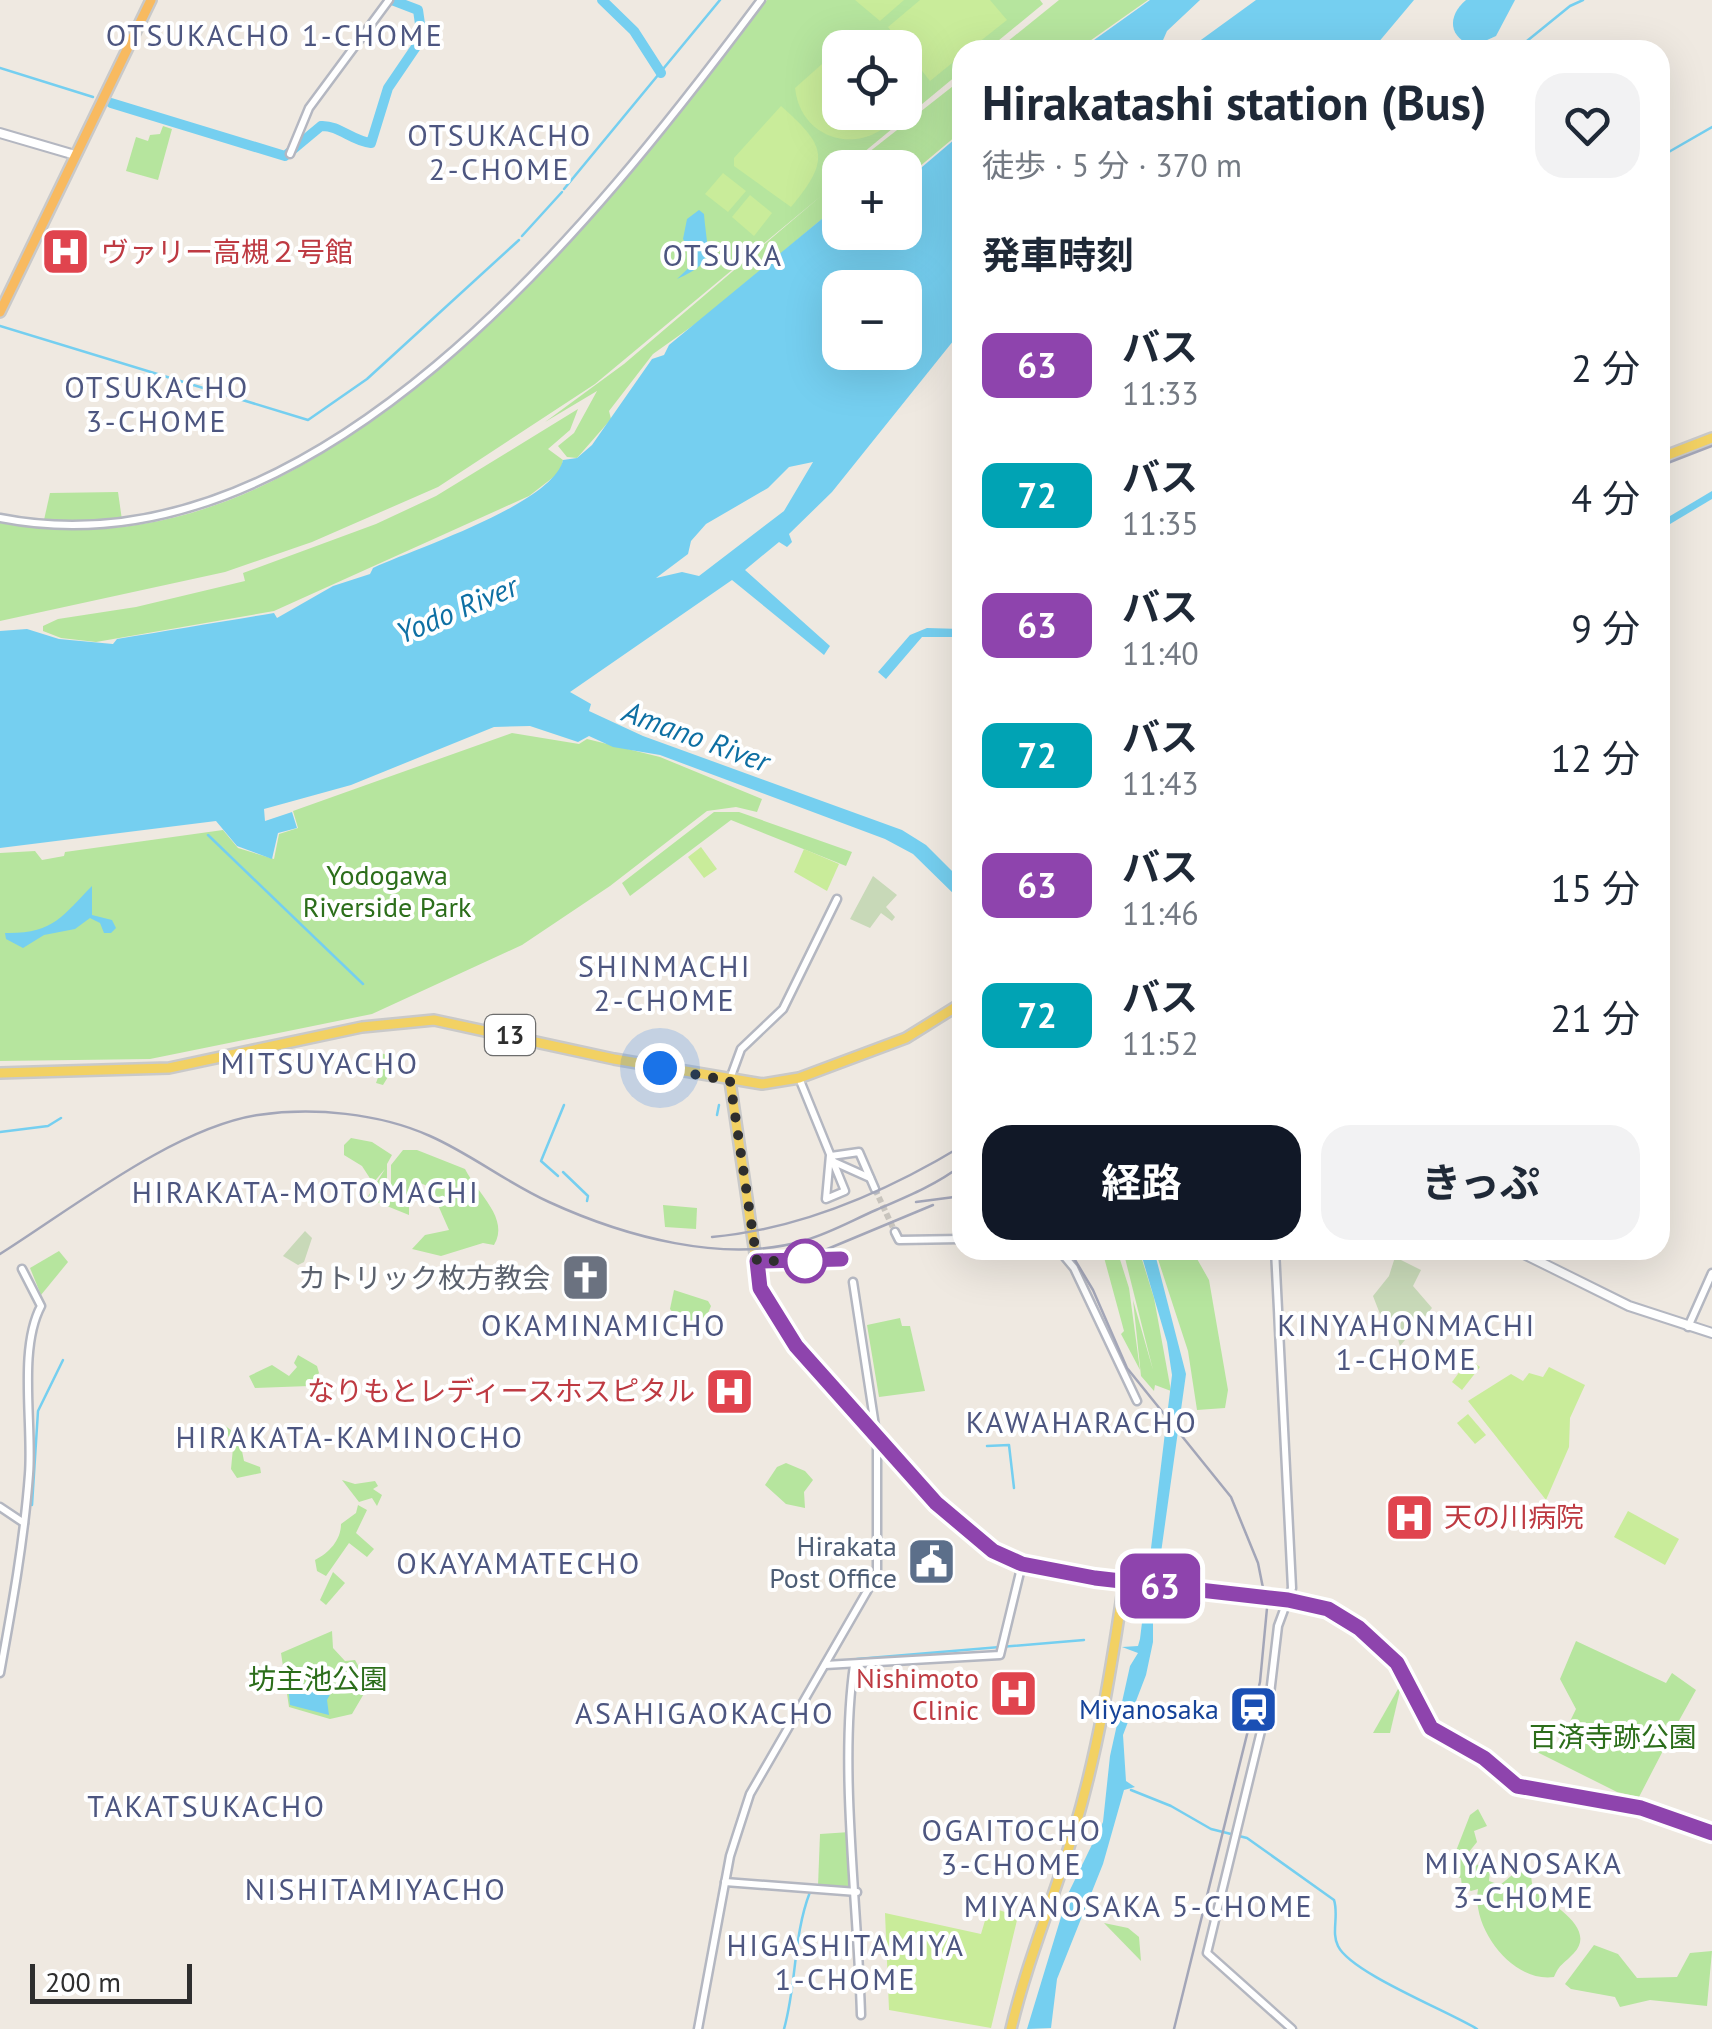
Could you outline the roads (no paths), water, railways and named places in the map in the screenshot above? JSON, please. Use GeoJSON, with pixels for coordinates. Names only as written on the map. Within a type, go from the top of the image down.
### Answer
{"type":"FeatureCollection","features":[{"type":"Feature","properties":{"kind":"highway"},"geometry":{"type":"LineString","coordinates":[[0,312],[151,0]]}},
{"type":"Feature","properties":{"kind":"main road"},"geometry":{"type":"LineString","coordinates":[[0,132],[75,155]]}},
{"type":"Feature","properties":{"kind":"main road"},"geometry":{"type":"LineString","coordinates":[[1670,454],[1712,438]]}},
{"type":"Feature","properties":{"kind":"main road","name":"13"},"geometry":{"type":"LineString","coordinates":[[0,1073],[145,1071],[362,1027],[434,1020],[730,1081],[762,1084],[800,1078],[916,1034],[952,1010]]}},
{"type":"Feature","properties":{"kind":"main road"},"geometry":{"type":"LineString","coordinates":[[730,1081],[760,1288],[796,1346],[956,1523],[993,1551],[1022,1564],[1136,1584],[1288,1600],[1339,1614],[1374,1640],[1402,1670],[1431,1728],[1484,1758],[1517,1786],[1641,1808],[1712,1834]]}},
{"type":"Feature","properties":{"kind":"main road"},"geometry":{"type":"LineString","coordinates":[[1536,1260],[1629,1306],[1712,1333]]}},
{"type":"Feature","properties":{"kind":"main road"},"geometry":{"type":"LineString","coordinates":[[1011,2029],[1025,1970],[1074,1831],[1093,1756],[1124,1582]]}},
{"type":"Feature","properties":{"kind":"street"},"geometry":{"type":"LineString","coordinates":[[0,518],[84,527],[172,515],[264,481],[351,432],[418,379],[552,251],[665,124],[761,0]]}},
{"type":"Feature","properties":{"kind":"street"},"geometry":{"type":"LineString","coordinates":[[290,154],[309,108],[385,2]]}},
{"type":"Feature","properties":{"kind":"street"},"geometry":{"type":"LineString","coordinates":[[730,1081],[741,1049],[783,1009],[837,899]]}},
{"type":"Feature","properties":{"kind":"street"},"geometry":{"type":"LineString","coordinates":[[800,1078],[830,1155],[844,1191],[826,1199],[830,1155]]}},
{"type":"Feature","properties":{"kind":"street"},"geometry":{"type":"LineString","coordinates":[[830,1155],[860,1152],[875,1189]]}},
{"type":"Feature","properties":{"kind":"street"},"geometry":{"type":"LineString","coordinates":[[830,1155],[835,1164],[870,1178]]}},
{"type":"Feature","properties":{"kind":"street"},"geometry":{"type":"LineString","coordinates":[[895,1232],[899,1240],[952,1239]]}},
{"type":"Feature","properties":{"kind":"street"},"geometry":{"type":"LineString","coordinates":[[1068,1260],[1137,1400]]}},
{"type":"Feature","properties":{"kind":"street"},"geometry":{"type":"LineString","coordinates":[[1276,1260],[1292,1588],[1278,1626],[1270,1694],[1207,1952],[1292,2029]]}},
{"type":"Feature","properties":{"kind":"street"},"geometry":{"type":"LineString","coordinates":[[0,1673],[24,1523],[31,1442],[30,1341],[41,1306],[22,1269]]}},
{"type":"Feature","properties":{"kind":"street"},"geometry":{"type":"LineString","coordinates":[[1688,1328],[1712,1273]]}},
{"type":"Feature","properties":{"kind":"street"},"geometry":{"type":"LineString","coordinates":[[698,2029],[725,1882],[750,1794],[876,1574],[877,1439],[853,1282]]}},
{"type":"Feature","properties":{"kind":"street"},"geometry":{"type":"LineString","coordinates":[[0,1507],[24,1523]]}},
{"type":"Feature","properties":{"kind":"street"},"geometry":{"type":"LineString","coordinates":[[824,1666],[1000,1655],[1022,1564]]}},
{"type":"Feature","properties":{"kind":"street"},"geometry":{"type":"LineString","coordinates":[[854,1665],[851,1749],[860,2015]]}},
{"type":"Feature","properties":{"kind":"street"},"geometry":{"type":"LineString","coordinates":[[725,1882],[857,1892]]}},
{"type":"Feature","properties":{"kind":"water"},"geometry":{"type":"Polygon","coordinates":[[[1150,0],[1200,0],[1167,31],[1163,40],[1094,40],[1150,0]]]}},
{"type":"Feature","properties":{"kind":"water"},"geometry":{"type":"Polygon","coordinates":[[[1256,0],[1414,0],[1380,40],[1201,40],[1256,0]]]}},
{"type":"Feature","properties":{"kind":"water"},"geometry":{"type":"Polygon","coordinates":[[[1466,0],[1515,0],[1496,36],[1487,40],[1459,38],[1453,19],[1466,0]]]}},
{"type":"Feature","properties":{"kind":"water","name":"Yodo River"},"geometry":{"type":"Polygon","coordinates":[[[952,142],[952,342],[832,492],[789,534],[792,542],[787,547],[779,542],[745,570],[830,646],[824,655],[732,580],[570,692],[591,704],[589,711],[643,736],[902,830],[926,845],[952,871],[952,892],[913,854],[885,839],[660,755],[613,747],[589,736],[578,742],[530,726],[494,727],[351,785],[264,809],[265,821],[292,812],[297,828],[278,833],[272,859],[237,846],[216,821],[0,848],[0,631],[27,629],[59,639],[113,644],[117,639],[274,613],[277,618],[333,586],[370,574],[373,568],[480,523],[535,493],[554,476],[563,460],[577,458],[592,445],[652,359],[664,355],[669,345],[822,219],[822,250],[922,250],[922,167],[952,142]],[[813,462],[789,467],[768,488],[706,524],[691,541],[688,554],[656,578],[682,572],[699,576],[784,511],[813,462]]]}},
{"type":"Feature","properties":{"kind":"water"},"geometry":{"type":"Polygon","coordinates":[[[699,210],[704,214],[707,255],[699,267],[677,279],[697,260],[683,239],[687,219],[699,210]]]}},
{"type":"Feature","properties":{"kind":"water"},"geometry":{"type":"Polygon","coordinates":[[[1712,491],[1712,499],[1670,524],[1670,516],[1712,491]]]}},
{"type":"Feature","properties":{"kind":"water"},"geometry":{"type":"Polygon","coordinates":[[[927,628],[952,629],[952,637],[922,637],[886,679],[878,672],[910,635],[927,628]]]}},
{"type":"Feature","properties":{"kind":"water"},"geometry":{"type":"Polygon","coordinates":[[[92,886],[92,915],[112,920],[116,928],[111,933],[104,933],[100,923],[90,918],[75,929],[44,935],[23,948],[6,939],[5,933],[35,930],[56,921],[92,886]]]}},
{"type":"Feature","properties":{"kind":"water"},"geometry":{"type":"Polygon","coordinates":[[[1143,1260],[1157,1260],[1186,1374],[1153,1610],[1153,1642],[1146,1675],[1123,1735],[1126,1781],[1135,1787],[1124,1790],[1103,1864],[1057,1979],[1051,2028],[1027,2029],[1068,1894],[1103,1822],[1110,1756],[1130,1666],[1138,1653],[1122,1647],[1138,1646],[1140,1639],[1172,1375],[1167,1342],[1143,1260]]]}},
{"type":"Feature","properties":{"kind":"water"},"geometry":{"type":"Polygon","coordinates":[[[327,1681],[333,1689],[327,1700],[329,1715],[290,1705],[289,1694],[306,1694],[315,1683],[327,1681]]]}},
{"type":"Feature","properties":{"kind":"waterway"},"geometry":{"type":"LineString","coordinates":[[111,103],[285,156],[321,126],[371,143],[388,88],[422,38],[418,10],[392,0]]}},
{"type":"Feature","properties":{"kind":"waterway"},"geometry":{"type":"LineString","coordinates":[[602,0],[634,31],[661,73]]}},
{"type":"Feature","properties":{"kind":"waterway"},"geometry":{"type":"LineString","coordinates":[[564,189],[720,0]]}},
{"type":"Feature","properties":{"kind":"waterway"},"geometry":{"type":"LineString","coordinates":[[1528,40],[1583,0]]}},
{"type":"Feature","properties":{"kind":"waterway"},"geometry":{"type":"LineString","coordinates":[[0,68],[93,97]]}},
{"type":"Feature","properties":{"kind":"waterway"},"geometry":{"type":"LineString","coordinates":[[1670,151],[1712,127]]}},
{"type":"Feature","properties":{"kind":"waterway"},"geometry":{"type":"LineString","coordinates":[[522,236],[562,192]]}},
{"type":"Feature","properties":{"kind":"waterway"},"geometry":{"type":"LineString","coordinates":[[0,326],[308,420],[367,379],[519,240]]}},
{"type":"Feature","properties":{"kind":"waterway"},"geometry":{"type":"LineString","coordinates":[[208,835],[363,984]]}},
{"type":"Feature","properties":{"kind":"waterway"},"geometry":{"type":"LineString","coordinates":[[558,1176],[541,1161],[564,1105]]}},
{"type":"Feature","properties":{"kind":"waterway"},"geometry":{"type":"LineString","coordinates":[[717,1115],[719,1105]]}},
{"type":"Feature","properties":{"kind":"waterway"},"geometry":{"type":"LineString","coordinates":[[0,1132],[48,1126],[61,1118]]}},
{"type":"Feature","properties":{"kind":"waterway"},"geometry":{"type":"LineString","coordinates":[[563,1172],[588,1196],[587,1201]]}},
{"type":"Feature","properties":{"kind":"waterway"},"geometry":{"type":"LineString","coordinates":[[32,1505],[38,1411],[63,1360]]}},
{"type":"Feature","properties":{"kind":"waterway"},"geometry":{"type":"LineString","coordinates":[[987,1446],[1009,1445],[1014,1488]]}},
{"type":"Feature","properties":{"kind":"waterway"},"geometry":{"type":"LineString","coordinates":[[857,1659],[1084,1640]]}},
{"type":"Feature","properties":{"kind":"waterway"},"geometry":{"type":"LineString","coordinates":[[1131,1790],[1171,1806],[1211,1829],[1247,1838],[1334,1900],[1336,1941],[1347,1957],[1380,1979],[1477,2029]]}},
{"type":"Feature","properties":{"kind":"waterway"},"geometry":{"type":"LineString","coordinates":[[784,2029],[810,1892]]}},
{"type":"Feature","properties":{"kind":"tunnel"},"geometry":{"type":"LineString","coordinates":[[875,1189],[895,1232]]}},
{"type":"Feature","properties":{"kind":"railway"},"geometry":{"type":"LineString","coordinates":[[1670,462],[1712,446]]}},
{"type":"Feature","properties":{"kind":"railway"},"geometry":{"type":"LineString","coordinates":[[0,1254],[159,1153],[226,1123],[279,1113],[346,1114],[410,1128],[578,1214],[641,1236],[709,1248],[775,1247],[815,1237],[952,1172]]}},
{"type":"Feature","properties":{"kind":"railway"},"geometry":{"type":"LineString","coordinates":[[712,1237],[778,1226],[842,1206],[952,1151]]}},
{"type":"Feature","properties":{"kind":"railway"},"geometry":{"type":"LineString","coordinates":[[916,1202],[952,1197]]}},
{"type":"Feature","properties":{"kind":"railway"},"geometry":{"type":"LineString","coordinates":[[825,1250],[933,1205]]}},
{"type":"Feature","properties":{"kind":"railway"},"geometry":{"type":"LineString","coordinates":[[1075,1260],[1093,1290],[1127,1368],[1231,1497],[1258,1563],[1267,1608],[1260,1682],[1174,2029]]}},
{"type":"Feature","properties":{"kind":"place","name":"ヴァリー高槻２号館"},"geometry":{"type":"Point","coordinates":[66,252]}},
{"type":"Feature","properties":{"kind":"place","name":"カトリック枚方教会"},"geometry":{"type":"Point","coordinates":[585,1278]}},
{"type":"Feature","properties":{"kind":"place","name":"なりもとレディースホスピタル"},"geometry":{"type":"Point","coordinates":[730,1391]}},
{"type":"Feature","properties":{"kind":"place","name":"天の川病院"},"geometry":{"type":"Point","coordinates":[1409,1517]}},
{"type":"Feature","properties":{"kind":"place","name":"Hirakata Post Office"},"geometry":{"type":"Point","coordinates":[932,1562]}},
{"type":"Feature","properties":{"kind":"place","name":"Nishimoto Clinic"},"geometry":{"type":"Point","coordinates":[1014,1694]}},
{"type":"Feature","properties":{"kind":"place","name":"Miyanosaka"},"geometry":{"type":"Point","coordinates":[1254,1709]}},
{"type":"Feature","properties":{"kind":"district","name":"OTSUKACHO 1-CHOME"},"geometry":{"type":"Point","coordinates":[275,36]}},
{"type":"Feature","properties":{"kind":"district","name":"OTSUKACHO 2-CHOME"},"geometry":{"type":"Point","coordinates":[500,153]}},
{"type":"Feature","properties":{"kind":"district","name":"OTSUKA"},"geometry":{"type":"Point","coordinates":[723,256]}},
{"type":"Feature","properties":{"kind":"district","name":"OTSUKACHO 3-CHOME"},"geometry":{"type":"Point","coordinates":[157,405]}},
{"type":"Feature","properties":{"kind":"district","name":"SHINMACHI 2-CHOME"},"geometry":{"type":"Point","coordinates":[665,984]}},
{"type":"Feature","properties":{"kind":"district","name":"MITSUYACHO"},"geometry":{"type":"Point","coordinates":[320,1064]}},
{"type":"Feature","properties":{"kind":"district","name":"HIRAKATA-MOTOMACHI"},"geometry":{"type":"Point","coordinates":[306,1193]}},
{"type":"Feature","properties":{"kind":"district","name":"OKAMINAMICHO"},"geometry":{"type":"Point","coordinates":[604,1326]}},
{"type":"Feature","properties":{"kind":"district","name":"KINYAHONMACHI 1-CHOME"},"geometry":{"type":"Point","coordinates":[1407,1343]}},
{"type":"Feature","properties":{"kind":"district","name":"KAWAHARACHO"},"geometry":{"type":"Point","coordinates":[1082,1423]}},
{"type":"Feature","properties":{"kind":"district","name":"HIRAKATA-KAMINOCHO"},"geometry":{"type":"Point","coordinates":[350,1438]}},
{"type":"Feature","properties":{"kind":"district","name":"OKAYAMATECHO"},"geometry":{"type":"Point","coordinates":[519,1564]}},
{"type":"Feature","properties":{"kind":"district","name":"ASAHIGAOKACHO"},"geometry":{"type":"Point","coordinates":[705,1714]}},
{"type":"Feature","properties":{"kind":"district","name":"TAKATSUKACHO"},"geometry":{"type":"Point","coordinates":[207,1807]}},
{"type":"Feature","properties":{"kind":"district","name":"OGAITOCHO 3-CHOME"},"geometry":{"type":"Point","coordinates":[1012,1848]}},
{"type":"Feature","properties":{"kind":"district","name":"MIYANOSAKA 3-CHOME"},"geometry":{"type":"Point","coordinates":[1524,1881]}},
{"type":"Feature","properties":{"kind":"district","name":"NISHITAMIYACHO"},"geometry":{"type":"Point","coordinates":[376,1890]}},
{"type":"Feature","properties":{"kind":"district","name":"MIYANOSAKA 5-CHOME"},"geometry":{"type":"Point","coordinates":[1139,1907]}},
{"type":"Feature","properties":{"kind":"district","name":"HIGASHITAMIYA 1-CHOME"},"geometry":{"type":"Point","coordinates":[846,1963]}},
{"type":"Feature","properties":{"kind":"water label","name":"Amano River"},"geometry":{"type":"Point","coordinates":[696,737]}},
{"type":"Feature","properties":{"kind":"park label","name":"Yodogawa Riverside Park"},"geometry":{"type":"Point","coordinates":[387,891]}},
{"type":"Feature","properties":{"kind":"park label","name":"坊主池公園"},"geometry":{"type":"Point","coordinates":[318,1679]}},
{"type":"Feature","properties":{"kind":"park label","name":"百済寺跡公園"},"geometry":{"type":"Point","coordinates":[1613,1737]}}]}
